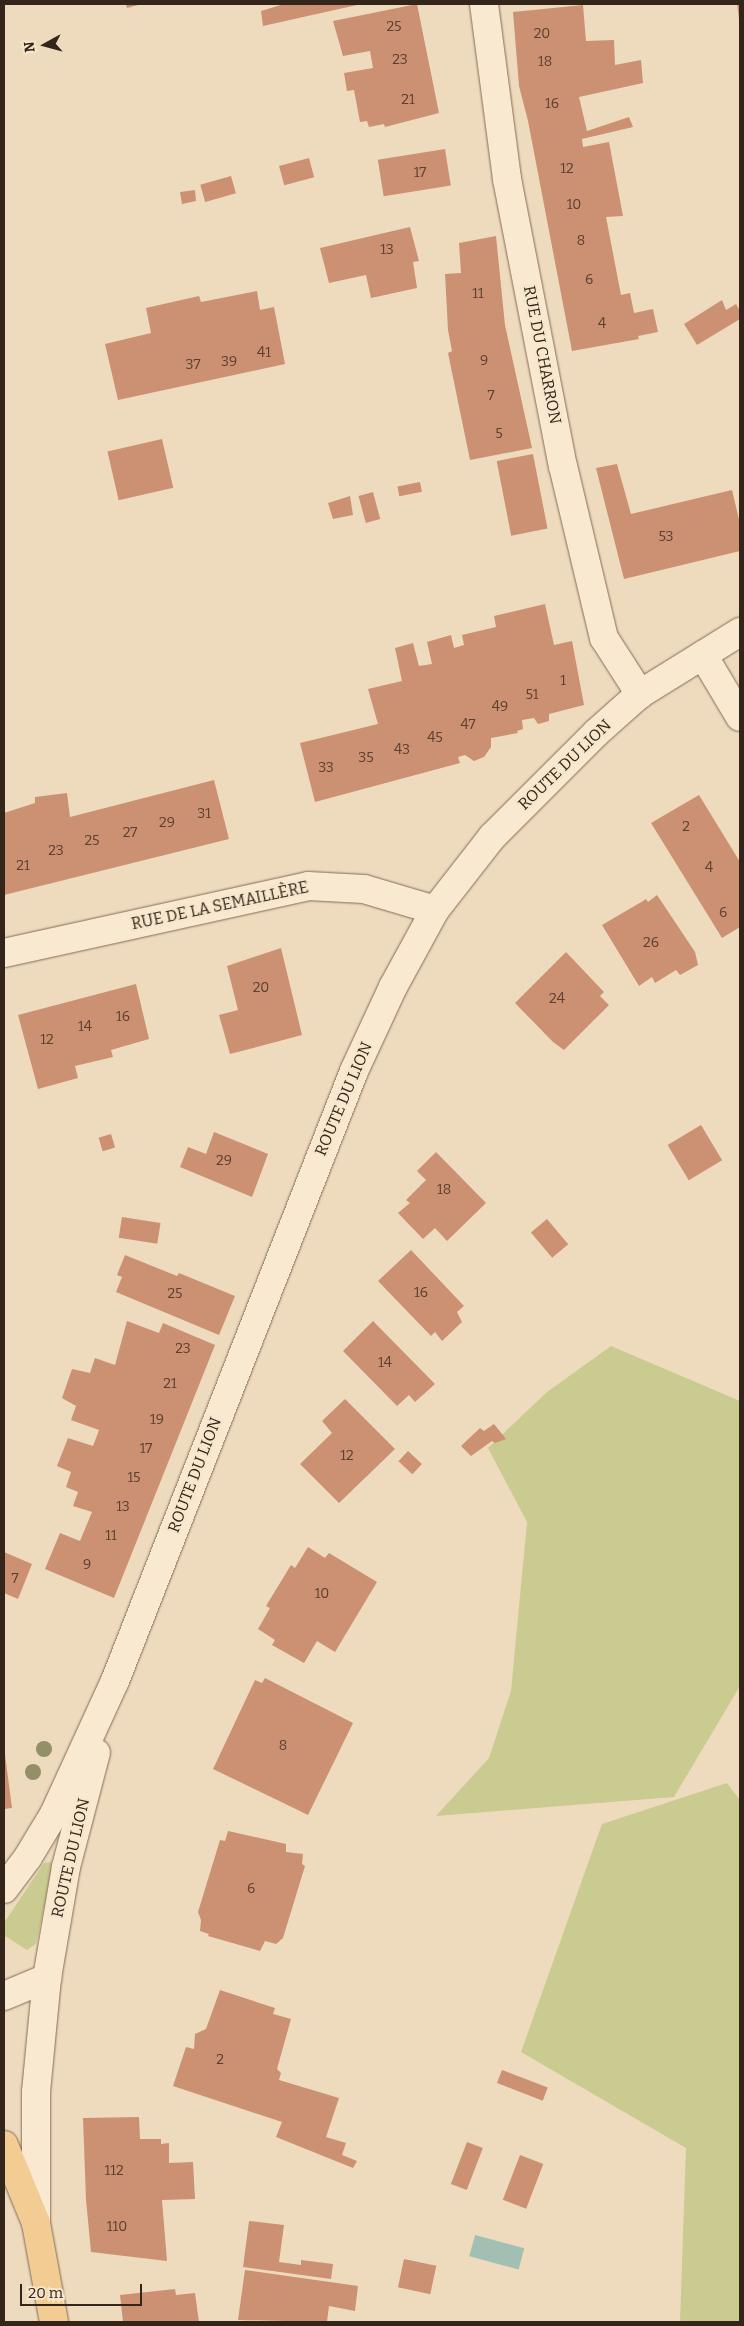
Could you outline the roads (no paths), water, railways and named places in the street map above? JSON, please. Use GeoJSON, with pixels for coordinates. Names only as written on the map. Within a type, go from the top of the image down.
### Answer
{"type":"FeatureCollection","features":[{"type":"Feature","properties":{"kind":"main road"},"geometry":{"type":"LineString","coordinates":[[4,2145],[36,2223],[54,2322]]}},
{"type":"Feature","properties":{"kind":"street","name":"RUE DU CHARRON"},"geometry":{"type":"LineString","coordinates":[[484,4],[507,179],[563,466],[604,638],[640,694]]}},
{"type":"Feature","properties":{"kind":"street","name":"ROUTE DU LION"},"geometry":{"type":"LineString","coordinates":[[4,1889],[28,1857],[54,1814],[115,1681],[354,1072],[393,986],[435,910],[492,837],[596,733],[640,694],[740,632]]}},
{"type":"Feature","properties":{"kind":"street"},"geometry":{"type":"LineString","coordinates":[[703,655],[740,717]]}},
{"type":"Feature","properties":{"kind":"street","name":"RUE DE LA SEMAILLÈRE"},"geometry":{"type":"LineString","coordinates":[[4,953],[308,886],[364,889],[435,910]]}},
{"type":"Feature","properties":{"kind":"street","name":"ROUTE DU LION"},"geometry":{"type":"LineString","coordinates":[[36,2223],[36,2092],[47,1978],[66,1867],[115,1681]]}},
{"type":"Feature","properties":{"kind":"street"},"geometry":{"type":"LineString","coordinates":[[4,1996],[47,1978]]}}]}
